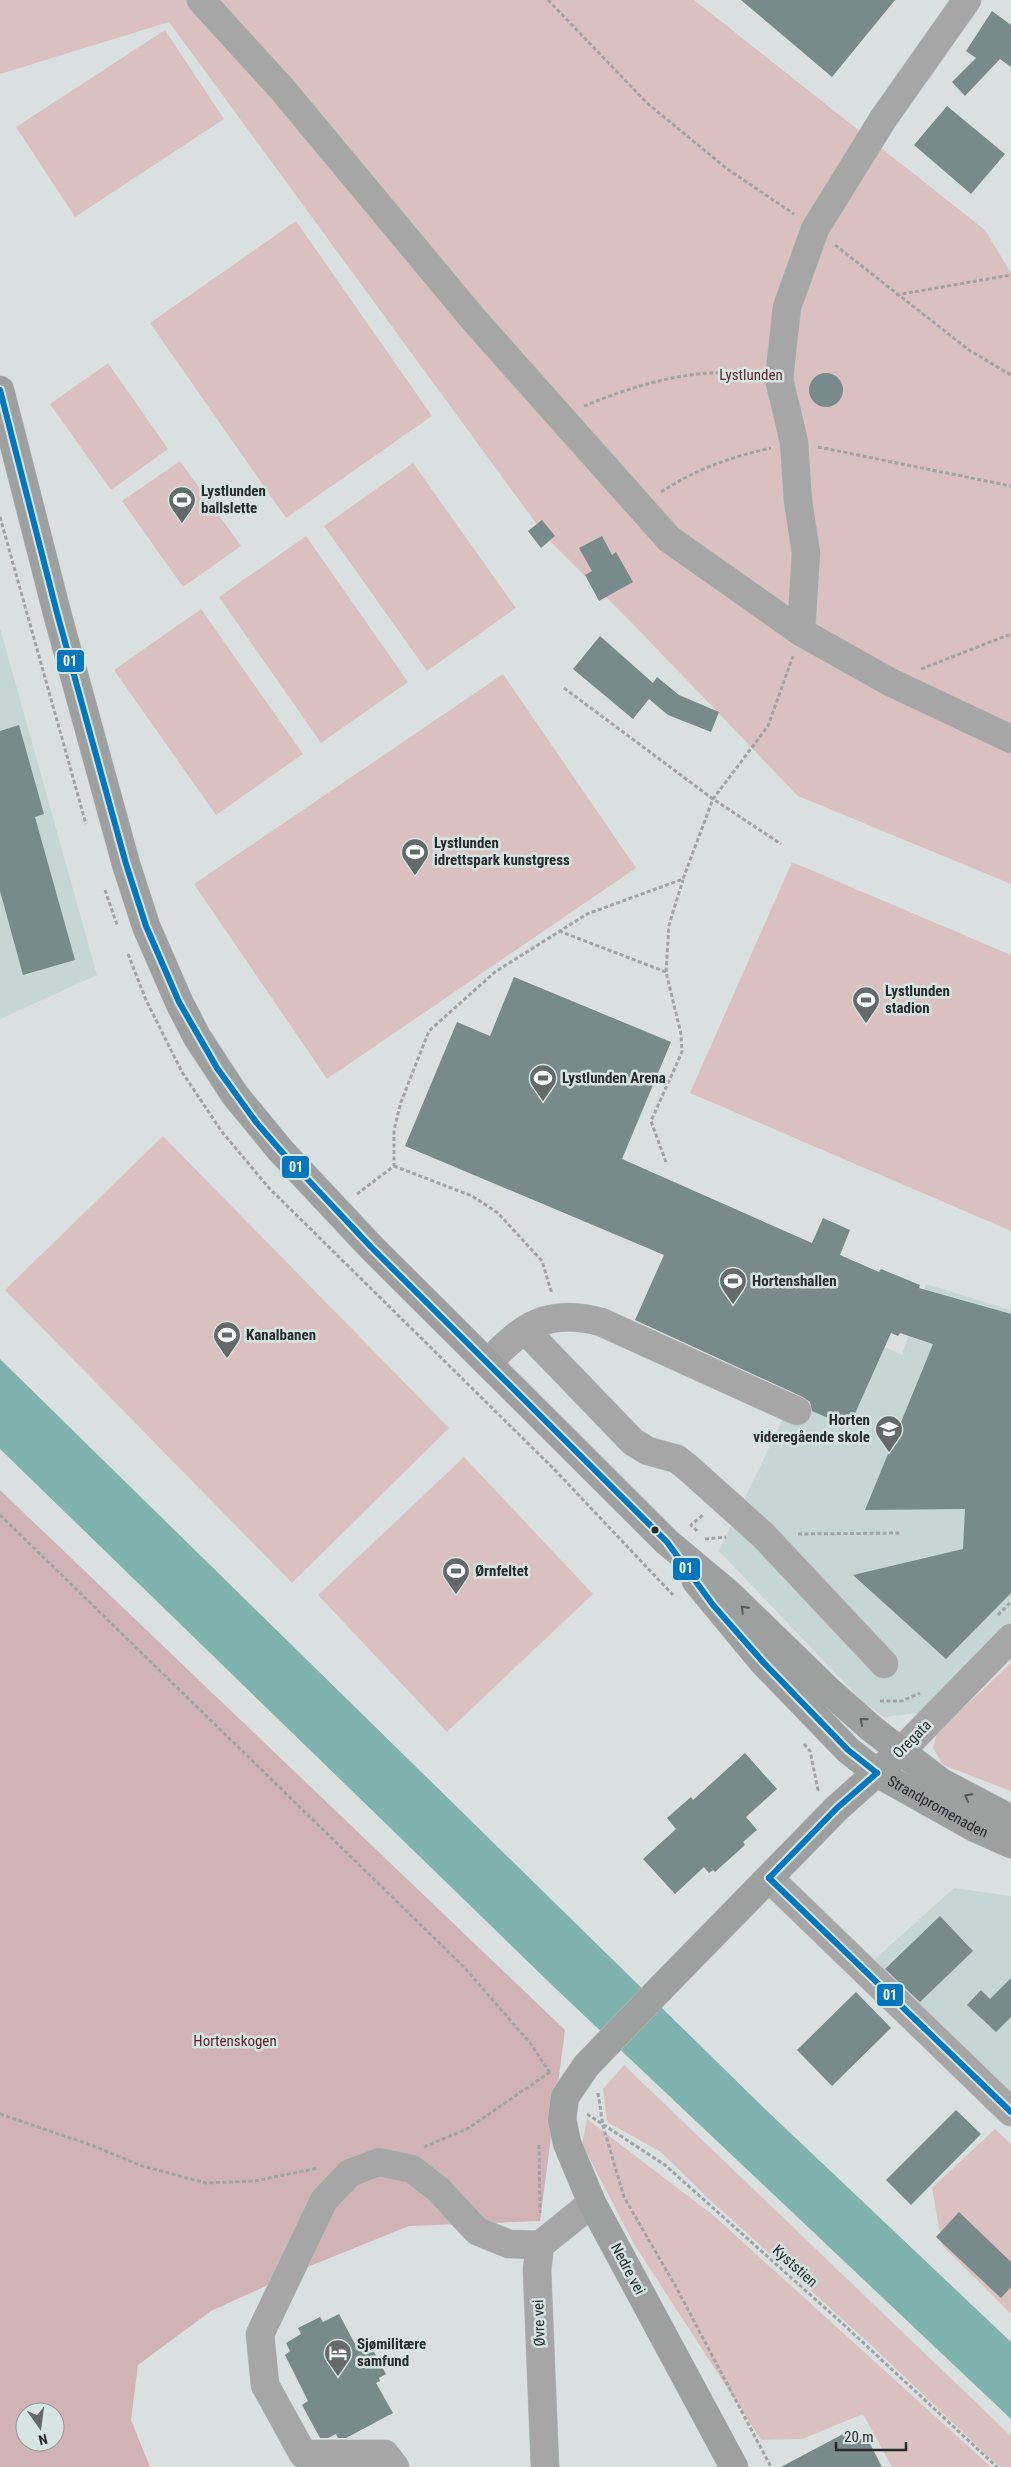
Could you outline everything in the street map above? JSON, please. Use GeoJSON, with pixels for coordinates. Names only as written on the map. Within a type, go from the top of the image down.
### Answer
{"type":"FeatureCollection","features":[{"type":"Feature","properties":{"kind":"main road","name":"Strandpromenaden"},"geometry":{"type":"LineString","coordinates":[[0,390],[54,603],[111,809],[146,926],[161,965],[197,1036],[236,1095],[256,1122],[339,1212],[667,1542],[728,1593],[827,1689],[900,1751],[941,1782],[1011,1819]]}},
{"type":"Feature","properties":{"kind":"main road","name":"Strandpromenaden"},"geometry":{"type":"LineString","coordinates":[[667,1542],[713,1605],[763,1662],[848,1750],[877,1772],[976,1828],[1011,1844]]}},
{"type":"Feature","properties":{"kind":"main road","name":"Oregata"},"geometry":{"type":"LineString","coordinates":[[593,2077],[664,1986],[837,1808],[900,1751]]}},
{"type":"Feature","properties":{"kind":"main road","name":"Nedre vei"},"geometry":{"type":"LineString","coordinates":[[593,2077],[565,2097],[562,2119],[567,2143],[592,2203],[734,2467]]}},
{"type":"Feature","properties":{"kind":"street"},"geometry":{"type":"LineString","coordinates":[[201,0],[282,89],[475,321],[558,417],[670,539],[801,632],[890,682],[1011,739]]}},
{"type":"Feature","properties":{"kind":"street"},"geometry":{"type":"LineString","coordinates":[[801,632],[806,553],[798,501],[794,442],[779,380],[787,307],[815,229],[884,119],[967,0]]}},
{"type":"Feature","properties":{"kind":"street"},"geometry":{"type":"LineString","coordinates":[[488,1363],[508,1342],[541,1321],[557,1317],[579,1316],[601,1322],[797,1411]]}},
{"type":"Feature","properties":{"kind":"street"},"geometry":{"type":"LineString","coordinates":[[526,1331],[633,1442],[648,1451],[677,1459],[763,1535],[884,1664]]}},
{"type":"Feature","properties":{"kind":"street","name":"Oregata"},"geometry":{"type":"LineString","coordinates":[[900,1751],[1011,1638]]}},
{"type":"Feature","properties":{"kind":"street"},"geometry":{"type":"LineString","coordinates":[[769,1878],[1011,2112]]}},
{"type":"Feature","properties":{"kind":"street"},"geometry":{"type":"LineString","coordinates":[[395,2467],[385,2454],[304,2454],[264,2385],[260,2334],[324,2200],[350,2173],[379,2162],[412,2168],[438,2189],[476,2231],[509,2244],[540,2245],[592,2203]]}},
{"type":"Feature","properties":{"kind":"street","name":"Øvre vei"},"geometry":{"type":"LineString","coordinates":[[540,2245],[537,2270],[545,2467]]}},
{"type":"Feature","properties":{"kind":"path"},"geometry":{"type":"LineString","coordinates":[[548,0],[647,103],[726,168],[815,229],[896,295],[969,350],[1011,375]]}},
{"type":"Feature","properties":{"kind":"path"},"geometry":{"type":"LineString","coordinates":[[896,295],[1011,275]]}},
{"type":"Feature","properties":{"kind":"path"},"geometry":{"type":"LineString","coordinates":[[558,417],[634,388],[697,373],[738,373],[779,380]]}},
{"type":"Feature","properties":{"kind":"path"},"geometry":{"type":"LineString","coordinates":[[997,485],[1011,486]]}},
{"type":"Feature","properties":{"kind":"path"},"geometry":{"type":"LineString","coordinates":[[666,1162],[651,1121],[682,1052],[681,1034],[666,972],[669,925],[683,879],[713,800],[768,726],[801,632]]}},
{"type":"Feature","properties":{"kind":"path"},"geometry":{"type":"LineString","coordinates":[[890,682],[1011,634]]}},
{"type":"Feature","properties":{"kind":"path"},"geometry":{"type":"LineString","coordinates":[[564,688],[713,800],[782,844]]}},
{"type":"Feature","properties":{"kind":"path"},"geometry":{"type":"LineString","coordinates":[[394,1166],[394,1130],[401,1102],[429,1030],[495,972],[587,914],[683,879]]}},
{"type":"Feature","properties":{"kind":"path"},"geometry":{"type":"LineString","coordinates":[[560,931],[666,972]]}},
{"type":"Feature","properties":{"kind":"path"},"geometry":{"type":"LineString","coordinates":[[317,1234],[355,1195],[394,1166]]}},
{"type":"Feature","properties":{"kind":"path"},"geometry":{"type":"LineString","coordinates":[[394,1166],[472,1196],[498,1212],[542,1261],[550,1282],[557,1317]]}},
{"type":"Feature","properties":{"kind":"path"},"geometry":{"type":"LineString","coordinates":[[0,1514],[464,1967],[531,2044],[550,2072],[468,2129],[416,2150]]}},
{"type":"Feature","properties":{"kind":"path"},"geometry":{"type":"LineString","coordinates":[[704,1539],[763,1535],[901,1533]]}},
{"type":"Feature","properties":{"kind":"path"},"geometry":{"type":"LineString","coordinates":[[593,2077],[618,2180],[631,2212],[676,2287],[771,2467]]}},
{"type":"Feature","properties":{"kind":"path","name":"Kyststien"},"geometry":{"type":"LineString","coordinates":[[565,2097],[604,2126],[665,2165],[843,2324],[997,2467]]}},
{"type":"Feature","properties":{"kind":"path"},"geometry":{"type":"LineString","coordinates":[[0,2114],[94,2146],[142,2166],[206,2183],[255,2181],[324,2167]]}},
{"type":"Feature","properties":{"kind":"shaded area"},"geometry":{"type":"Polygon","coordinates":[[[0,628],[97,975],[0,1019],[0,628]]]}},
{"type":"Feature","properties":{"kind":"shaded area","name":"Horten videregående skole"},"geometry":{"type":"Polygon","coordinates":[[[926,1284],[1011,1310],[1011,1623],[925,1712],[884,1717],[861,1700],[719,1551],[830,1322],[902,1355],[926,1284]]]}},
{"type":"Feature","properties":{"kind":"shaded area"},"geometry":{"type":"Polygon","coordinates":[[[954,1888],[1011,1896],[1011,2111],[864,1969],[954,1888]]]}},
{"type":"Feature","properties":{"kind":"green space","name":"Lystlunden"},"geometry":{"type":"Polygon","coordinates":[[[0,0],[694,0],[985,230],[1011,273],[1011,884],[798,796],[630,621],[546,537],[169,22],[0,74],[0,0]]]}},
{"type":"Feature","properties":{"kind":"green space"},"geometry":{"type":"Polygon","coordinates":[[[165,30],[224,119],[75,217],[16,127],[165,30]]]}},
{"type":"Feature","properties":{"kind":"green space"},"geometry":{"type":"Polygon","coordinates":[[[296,221],[432,416],[286,518],[150,323],[296,221]]]}},
{"type":"Feature","properties":{"kind":"green space"},"geometry":{"type":"Polygon","coordinates":[[[108,363],[168,449],[111,490],[50,404],[108,363]]]}},
{"type":"Feature","properties":{"kind":"green space","name":"Lystlunden ballslette"},"geometry":{"type":"Polygon","coordinates":[[[180,461],[241,546],[183,587],[122,501],[180,461]]]}},
{"type":"Feature","properties":{"kind":"green space"},"geometry":{"type":"Polygon","coordinates":[[[413,463],[516,608],[427,671],[324,526],[413,463]]]}},
{"type":"Feature","properties":{"kind":"green space"},"geometry":{"type":"Polygon","coordinates":[[[306,536],[408,682],[321,743],[219,597],[306,536]]]}},
{"type":"Feature","properties":{"kind":"green space"},"geometry":{"type":"Polygon","coordinates":[[[201,609],[303,754],[216,815],[114,670],[201,609]]]}},
{"type":"Feature","properties":{"kind":"green space","name":"Lystlunden idrettspark kunstgress"},"geometry":{"type":"Polygon","coordinates":[[[503,674],[636,868],[327,1079],[194,884],[503,674]]]}},
{"type":"Feature","properties":{"kind":"green space","name":"Lystlunden stadion"},"geometry":{"type":"Polygon","coordinates":[[[792,862],[1011,955],[1011,1231],[690,1093],[792,862]]]}},
{"type":"Feature","properties":{"kind":"green space","name":"Kanalbanen"},"geometry":{"type":"Polygon","coordinates":[[[163,1136],[449,1428],[292,1583],[5,1290],[163,1136]]]}},
{"type":"Feature","properties":{"kind":"green space","name":"Ørnfeltet"},"geometry":{"type":"Polygon","coordinates":[[[464,1457],[593,1594],[447,1732],[318,1595],[464,1457]]]}},
{"type":"Feature","properties":{"kind":"green space","name":"Hortenskogen"},"geometry":{"type":"Polygon","coordinates":[[[0,1490],[565,2030],[540,2221],[409,2226],[310,2266],[211,2311],[138,2365],[131,2420],[150,2467],[0,2467],[0,1490]]]}},
{"type":"Feature","properties":{"kind":"green space"},"geometry":{"type":"Polygon","coordinates":[[[1011,1663],[1011,1791],[943,1765],[933,1748],[937,1733],[1011,1663]]]}},
{"type":"Feature","properties":{"kind":"green space"},"geometry":{"type":"Polygon","coordinates":[[[624,2065],[1011,2436],[1011,2467],[1000,2467],[991,2459],[869,2343],[710,2200],[661,2152],[607,2122],[603,2089],[624,2065]]]}},
{"type":"Feature","properties":{"kind":"green space"},"geometry":{"type":"Polygon","coordinates":[[[587,2119],[713,2215],[991,2467],[892,2467],[863,2414],[802,2439],[761,2440],[634,2244],[582,2144],[587,2119]]]}},
{"type":"Feature","properties":{"kind":"green space"},"geometry":{"type":"Polygon","coordinates":[[[995,2129],[1011,2144],[1011,2314],[942,2245],[932,2188],[995,2129]]]}},
{"type":"Feature","properties":{"kind":"water"},"geometry":{"type":"Polygon","coordinates":[[[0,1359],[765,2109],[1011,2342],[1011,2419],[554,1987],[0,1449],[0,1359]]]}},
{"type":"Feature","properties":{"kind":"building"},"geometry":{"type":"Polygon","coordinates":[[[741,0],[895,0],[832,77],[741,0]]]}},
{"type":"Feature","properties":{"kind":"building"},"geometry":{"type":"Polygon","coordinates":[[[992,11],[1011,25],[1011,67],[1000,59],[965,96],[952,82],[976,58],[966,51],[992,11]]]}},
{"type":"Feature","properties":{"kind":"building"},"geometry":{"type":"Polygon","coordinates":[[[947,106],[1005,154],[971,194],[914,145],[947,106]]]}},
{"type":"Feature","properties":{"kind":"building"},"geometry":{"type":"Polygon","coordinates":[[[826,373],[833,374],[838,378],[842,383],[842,397],[838,402],[833,406],[826,407],[819,406],[814,402],[810,397],[809,390],[810,383],[814,378],[819,374],[826,373]]]}},
{"type":"Feature","properties":{"kind":"building"},"geometry":{"type":"Polygon","coordinates":[[[542,520],[555,536],[541,548],[528,531],[542,520]]]}},
{"type":"Feature","properties":{"kind":"building"},"geometry":{"type":"Polygon","coordinates":[[[602,536],[612,555],[616,552],[633,582],[599,601],[585,575],[592,571],[579,548],[602,536]]]}},
{"type":"Feature","properties":{"kind":"building"},"geometry":{"type":"Polygon","coordinates":[[[600,636],[653,683],[657,677],[679,695],[719,712],[711,732],[668,715],[649,699],[633,719],[573,669],[600,636]]]}},
{"type":"Feature","properties":{"kind":"building"},"geometry":{"type":"Polygon","coordinates":[[[19,725],[44,814],[35,817],[75,960],[23,975],[0,891],[0,731],[19,725]]]}},
{"type":"Feature","properties":{"kind":"building"},"geometry":{"type":"Polygon","coordinates":[[[514,977],[671,1042],[622,1159],[812,1243],[823,1218],[850,1230],[840,1255],[879,1272],[881,1269],[920,1285],[919,1288],[1011,1314],[1011,1593],[946,1659],[853,1575],[963,1549],[965,1509],[865,1510],[933,1344],[900,1333],[898,1336],[891,1333],[849,1427],[812,1411],[810,1402],[803,1397],[635,1320],[664,1255],[405,1146],[457,1022],[490,1036],[514,977]]]}},
{"type":"Feature","properties":{"kind":"building"},"geometry":{"type":"Polygon","coordinates":[[[745,1753],[777,1789],[746,1817],[757,1830],[743,1842],[745,1845],[715,1872],[713,1870],[709,1873],[704,1867],[675,1894],[643,1859],[676,1829],[667,1818],[691,1797],[693,1800],[745,1753]]]}},
{"type":"Feature","properties":{"kind":"building"},"geometry":{"type":"Polygon","coordinates":[[[940,1916],[973,1951],[920,2002],[885,1969],[940,1916]]]}},
{"type":"Feature","properties":{"kind":"building"},"geometry":{"type":"Polygon","coordinates":[[[1011,1978],[1011,2017],[996,2032],[967,2005],[981,1990],[990,1999],[1011,1978]]]}},
{"type":"Feature","properties":{"kind":"building"},"geometry":{"type":"Polygon","coordinates":[[[856,1992],[891,2028],[832,2086],[797,2050],[856,1992]]]}},
{"type":"Feature","properties":{"kind":"building"},"geometry":{"type":"Polygon","coordinates":[[[956,2110],[981,2134],[911,2205],[886,2180],[956,2110]]]}},
{"type":"Feature","properties":{"kind":"building"},"geometry":{"type":"Polygon","coordinates":[[[959,2212],[1011,2262],[1011,2287],[1001,2298],[936,2237],[959,2212]]]}},
{"type":"Feature","properties":{"kind":"building","name":"Sjømilitære samfund"},"geometry":{"type":"Polygon","coordinates":[[[339,2314],[355,2344],[359,2342],[361,2345],[368,2341],[386,2374],[379,2378],[380,2381],[376,2383],[393,2413],[346,2438],[338,2438],[336,2434],[328,2438],[320,2438],[302,2405],[308,2401],[285,2355],[290,2351],[286,2343],[301,2334],[298,2328],[320,2317],[323,2322],[339,2314]]]}},
{"type":"Feature","properties":{"kind":"building"},"geometry":{"type":"Polygon","coordinates":[[[845,2433],[851,2445],[866,2436],[882,2467],[781,2467],[845,2433]]]}},
{"type":"Feature","properties":{"kind":"transit line","name":"01"},"geometry":{"type":"LineString","coordinates":[[0,390],[57,613],[126,864],[146,926],[179,1002],[217,1068],[256,1122],[281,1151],[371,1247],[667,1542],[713,1605],[763,1662],[848,1750],[877,1773]]}},
{"type":"Feature","properties":{"kind":"transit line","name":"01"},"geometry":{"type":"LineString","coordinates":[[769,1878],[837,1808],[877,1773]]}},
{"type":"Feature","properties":{"kind":"transit line","name":"01"},"geometry":{"type":"LineString","coordinates":[[769,1878],[1011,2112]]}},
{"type":"Feature","properties":{"kind":"place","name":"Lystlunden ballslette"},"geometry":{"type":"Point","coordinates":[182,524]}},
{"type":"Feature","properties":{"kind":"place","name":"Lystlunden idrettspark kunstgress"},"geometry":{"type":"Point","coordinates":[415,876]}},
{"type":"Feature","properties":{"kind":"place","name":"Lystlunden stadion"},"geometry":{"type":"Point","coordinates":[866,1024]}},
{"type":"Feature","properties":{"kind":"place","name":"Lystlunden Arena"},"geometry":{"type":"Point","coordinates":[543,1102]}},
{"type":"Feature","properties":{"kind":"place","name":"Hortenshallen"},"geometry":{"type":"Point","coordinates":[733,1305]}},
{"type":"Feature","properties":{"kind":"place","name":"Kanalbanen"},"geometry":{"type":"Point","coordinates":[227,1359]}},
{"type":"Feature","properties":{"kind":"place","name":"Horten videregående skole"},"geometry":{"type":"Point","coordinates":[889,1453]}},
{"type":"Feature","properties":{"kind":"place","name":"Ørnfeltet"},"geometry":{"type":"Point","coordinates":[456,1595]}},
{"type":"Feature","properties":{"kind":"place","name":"Sjømilitære samfund"},"geometry":{"type":"Point","coordinates":[338,2377]}}]}
